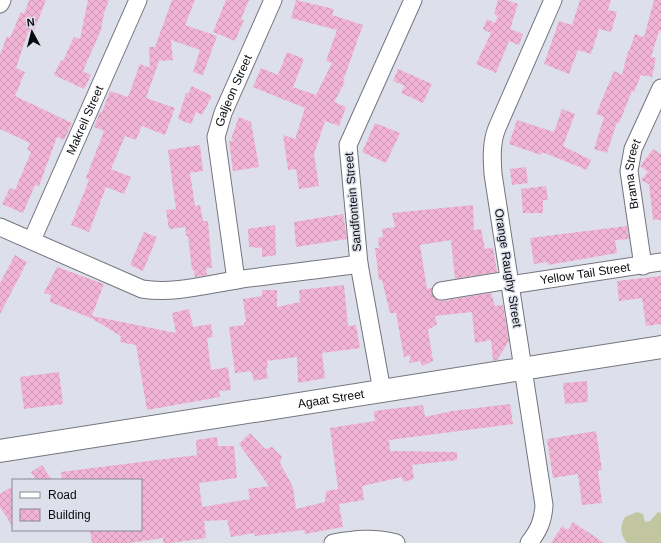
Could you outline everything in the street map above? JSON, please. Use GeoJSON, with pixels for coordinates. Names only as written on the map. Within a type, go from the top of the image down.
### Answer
{"type":"FeatureCollection","features":[{"type":"Feature","properties":{"kind":"street"},"geometry":{"type":"LineString","coordinates":[[0,4],[2,0]]}},
{"type":"Feature","properties":{"kind":"street","name":"Makreil Street"},"geometry":{"type":"LineString","coordinates":[[32,240],[138,0]]}},
{"type":"Feature","properties":{"kind":"street","name":"Galjeon Street"},"geometry":{"type":"LineString","coordinates":[[236,280],[216,137],[222,113],[273,0]]}},
{"type":"Feature","properties":{"kind":"street","name":"Sandfontein Street"},"geometry":{"type":"LineString","coordinates":[[382,391],[359,264],[348,145],[412,0]]}},
{"type":"Feature","properties":{"kind":"street","name":"Orange Raughy Street"},"geometry":{"type":"LineString","coordinates":[[529,543],[539,530],[543,518],[544,505],[493,174],[493,139],[553,0]]}},
{"type":"Feature","properties":{"kind":"street","name":"Brama Street"},"geometry":{"type":"LineString","coordinates":[[643,266],[629,171],[633,149],[661,88]]}},
{"type":"Feature","properties":{"kind":"street"},"geometry":{"type":"LineString","coordinates":[[0,227],[142,289],[156,291],[174,290],[236,280],[359,264]]}},
{"type":"Feature","properties":{"kind":"street","name":"Yellow Tail Street"},"geometry":{"type":"LineString","coordinates":[[440,291],[643,266],[661,262]]}},
{"type":"Feature","properties":{"kind":"street","name":"Agaat Street"},"geometry":{"type":"LineString","coordinates":[[0,451],[661,347]]}},
{"type":"Feature","properties":{"kind":"street"},"geometry":{"type":"LineString","coordinates":[[333,543],[356,539],[380,539],[396,543]]}},
{"type":"Feature","properties":{"kind":"green space"},"geometry":{"type":"Polygon","coordinates":[[[637,512],[643,514],[645,522],[650,521],[658,512],[661,513],[661,543],[627,543],[622,534],[622,524],[625,517],[637,512]]]}},
{"type":"Feature","properties":{"kind":"building"},"geometry":{"type":"Polygon","coordinates":[[[29,0],[46,0],[33,33],[28,32],[16,68],[25,72],[15,96],[72,123],[64,140],[57,137],[39,186],[35,185],[23,213],[2,204],[10,188],[15,190],[31,152],[27,150],[30,143],[0,129],[0,55],[7,36],[10,38],[21,12],[24,14],[29,0]]]}},
{"type":"Feature","properties":{"kind":"building"},"geometry":{"type":"Polygon","coordinates":[[[88,0],[109,0],[104,13],[101,30],[83,71],[91,75],[84,89],[54,75],[61,60],[63,61],[74,37],[80,39],[88,0]]]}},
{"type":"Feature","properties":{"kind":"building"},"geometry":{"type":"Polygon","coordinates":[[[172,0],[195,0],[185,25],[217,36],[203,75],[193,72],[200,50],[171,40],[173,60],[159,61],[146,98],[175,108],[165,135],[142,126],[136,140],[125,136],[111,169],[131,177],[124,194],[106,187],[89,232],[71,225],[89,180],[86,178],[104,131],[94,127],[100,112],[102,112],[110,91],[128,97],[140,64],[150,68],[149,47],[155,47],[172,0]]]}},
{"type":"Feature","properties":{"kind":"building"},"geometry":{"type":"Polygon","coordinates":[[[226,0],[249,0],[241,19],[244,20],[235,41],[213,32],[226,0]]]}},
{"type":"Feature","properties":{"kind":"building"},"geometry":{"type":"Polygon","coordinates":[[[296,0],[334,9],[332,15],[363,25],[343,81],[345,82],[334,102],[346,107],[339,126],[325,121],[314,154],[319,186],[299,189],[296,169],[288,170],[283,135],[295,139],[305,108],[253,87],[261,68],[278,75],[287,52],[304,59],[293,87],[316,95],[332,63],[326,61],[337,30],[291,18],[296,0]]]}},
{"type":"Feature","properties":{"kind":"building"},"geometry":{"type":"Polygon","coordinates":[[[498,0],[506,0],[518,4],[510,29],[523,34],[519,45],[509,41],[496,73],[476,64],[491,33],[483,29],[487,19],[495,23],[498,16],[494,14],[498,0]]]}},
{"type":"Feature","properties":{"kind":"building"},"geometry":{"type":"Polygon","coordinates":[[[580,0],[611,0],[608,10],[617,12],[611,32],[599,29],[591,54],[578,50],[569,74],[544,64],[559,21],[572,25],[580,0]]]}},
{"type":"Feature","properties":{"kind":"building"},"geometry":{"type":"Polygon","coordinates":[[[654,0],[661,0],[661,31],[659,31],[651,57],[656,58],[652,77],[641,75],[634,92],[632,91],[619,123],[617,122],[607,153],[594,149],[604,117],[596,114],[614,71],[622,75],[628,51],[629,52],[635,34],[644,37],[654,0]]]}},
{"type":"Feature","properties":{"kind":"building"},"geometry":{"type":"Polygon","coordinates":[[[398,69],[432,84],[423,103],[401,93],[405,86],[393,81],[398,69]]]}},
{"type":"Feature","properties":{"kind":"building"},"geometry":{"type":"Polygon","coordinates":[[[192,86],[212,96],[202,115],[196,112],[191,124],[178,119],[186,93],[188,94],[192,86]]]}},
{"type":"Feature","properties":{"kind":"building"},"geometry":{"type":"Polygon","coordinates":[[[562,109],[575,114],[563,146],[591,160],[587,170],[542,152],[541,155],[509,144],[517,120],[554,132],[562,109]]]}},
{"type":"Feature","properties":{"kind":"building"},"geometry":{"type":"Polygon","coordinates":[[[239,117],[251,122],[259,167],[233,171],[229,141],[235,140],[231,139],[239,117]]]}},
{"type":"Feature","properties":{"kind":"building"},"geometry":{"type":"Polygon","coordinates":[[[375,123],[400,133],[386,163],[362,152],[375,123]]]}},
{"type":"Feature","properties":{"kind":"building"},"geometry":{"type":"Polygon","coordinates":[[[200,145],[203,171],[190,173],[195,206],[200,205],[203,221],[208,221],[212,268],[206,268],[207,275],[195,277],[194,270],[192,270],[188,236],[186,236],[185,227],[169,229],[166,210],[176,209],[168,150],[200,145]]]}},
{"type":"Feature","properties":{"kind":"building"},"geometry":{"type":"Polygon","coordinates":[[[653,149],[661,154],[661,220],[653,220],[649,184],[641,180],[648,172],[640,166],[653,149]]]}},
{"type":"Feature","properties":{"kind":"building"},"geometry":{"type":"Polygon","coordinates":[[[526,167],[528,183],[512,185],[510,169],[526,167]]]}},
{"type":"Feature","properties":{"kind":"building"},"geometry":{"type":"Polygon","coordinates":[[[546,186],[548,200],[543,200],[543,213],[523,213],[521,189],[546,186]]]}},
{"type":"Feature","properties":{"kind":"building"},"geometry":{"type":"Polygon","coordinates":[[[473,205],[474,230],[481,229],[485,249],[493,248],[497,272],[455,279],[451,240],[420,245],[427,289],[432,288],[434,298],[442,301],[491,293],[495,306],[503,305],[509,341],[497,360],[493,361],[491,340],[475,343],[472,312],[435,316],[437,324],[428,330],[433,361],[422,366],[420,361],[409,363],[411,355],[404,357],[396,313],[390,313],[382,280],[379,280],[375,248],[379,248],[378,238],[383,237],[382,229],[395,227],[392,213],[473,205]]]}},
{"type":"Feature","properties":{"kind":"building"},"geometry":{"type":"Polygon","coordinates":[[[343,214],[347,239],[296,247],[294,222],[343,214]]]}},
{"type":"Feature","properties":{"kind":"building"},"geometry":{"type":"Polygon","coordinates":[[[275,225],[276,255],[262,257],[262,248],[249,247],[248,229],[275,225]]]}},
{"type":"Feature","properties":{"kind":"building"},"geometry":{"type":"Polygon","coordinates":[[[627,226],[629,239],[615,240],[617,253],[548,265],[548,262],[534,264],[530,238],[627,226]]]}},
{"type":"Feature","properties":{"kind":"building"},"geometry":{"type":"Polygon","coordinates":[[[144,232],[157,237],[143,271],[130,265],[144,232]]]}},
{"type":"Feature","properties":{"kind":"building"},"geometry":{"type":"Polygon","coordinates":[[[15,255],[27,262],[0,314],[0,283],[15,255]]]}},
{"type":"Feature","properties":{"kind":"building"},"geometry":{"type":"Polygon","coordinates":[[[57,267],[104,284],[91,318],[50,302],[51,295],[44,293],[57,267]]]}},
{"type":"Feature","properties":{"kind":"building"},"geometry":{"type":"Polygon","coordinates":[[[661,276],[661,324],[646,326],[642,298],[619,301],[617,281],[661,276]]]}},
{"type":"Feature","properties":{"kind":"building"},"geometry":{"type":"Polygon","coordinates":[[[344,285],[348,326],[356,325],[360,348],[322,353],[325,378],[298,383],[297,357],[267,361],[268,368],[266,368],[268,378],[254,381],[251,371],[235,373],[229,327],[244,325],[244,322],[246,322],[243,299],[262,296],[262,290],[277,290],[277,307],[300,302],[299,290],[344,285]]]}},
{"type":"Feature","properties":{"kind":"building"},"geometry":{"type":"Polygon","coordinates":[[[189,309],[193,327],[211,324],[213,337],[207,338],[211,370],[228,367],[231,390],[219,391],[220,397],[147,410],[136,345],[120,342],[121,336],[91,318],[92,316],[176,333],[172,313],[189,309]]]}},
{"type":"Feature","properties":{"kind":"building"},"geometry":{"type":"Polygon","coordinates":[[[59,372],[63,404],[24,409],[20,377],[59,372]]]}},
{"type":"Feature","properties":{"kind":"building"},"geometry":{"type":"Polygon","coordinates":[[[587,381],[588,402],[565,404],[563,383],[587,381]]]}},
{"type":"Feature","properties":{"kind":"building"},"geometry":{"type":"Polygon","coordinates":[[[510,404],[513,424],[389,440],[390,451],[457,452],[457,460],[412,465],[414,479],[403,482],[402,477],[362,486],[364,500],[339,504],[343,527],[305,534],[304,530],[255,536],[254,533],[231,537],[227,520],[204,521],[206,538],[170,543],[163,543],[163,538],[129,543],[92,543],[90,531],[142,531],[142,479],[62,479],[61,472],[197,455],[196,440],[217,437],[218,446],[234,446],[237,478],[199,483],[202,507],[250,499],[248,489],[269,486],[239,444],[250,433],[265,449],[272,447],[282,457],[280,463],[293,487],[296,509],[325,502],[326,491],[338,489],[330,428],[375,421],[374,411],[423,405],[425,417],[452,411],[510,404]]]}},
{"type":"Feature","properties":{"kind":"building"},"geometry":{"type":"Polygon","coordinates":[[[596,431],[602,470],[598,471],[602,503],[582,505],[578,474],[553,478],[547,439],[596,431]]]}},
{"type":"Feature","properties":{"kind":"building"},"geometry":{"type":"Polygon","coordinates":[[[42,465],[51,479],[35,479],[31,472],[42,465]]]}},
{"type":"Feature","properties":{"kind":"building"},"geometry":{"type":"Polygon","coordinates":[[[12,487],[12,525],[0,507],[0,494],[12,487]]]}},
{"type":"Feature","properties":{"kind":"building"},"geometry":{"type":"Polygon","coordinates":[[[573,522],[604,543],[551,543],[562,526],[568,530],[573,522]]]}}]}
